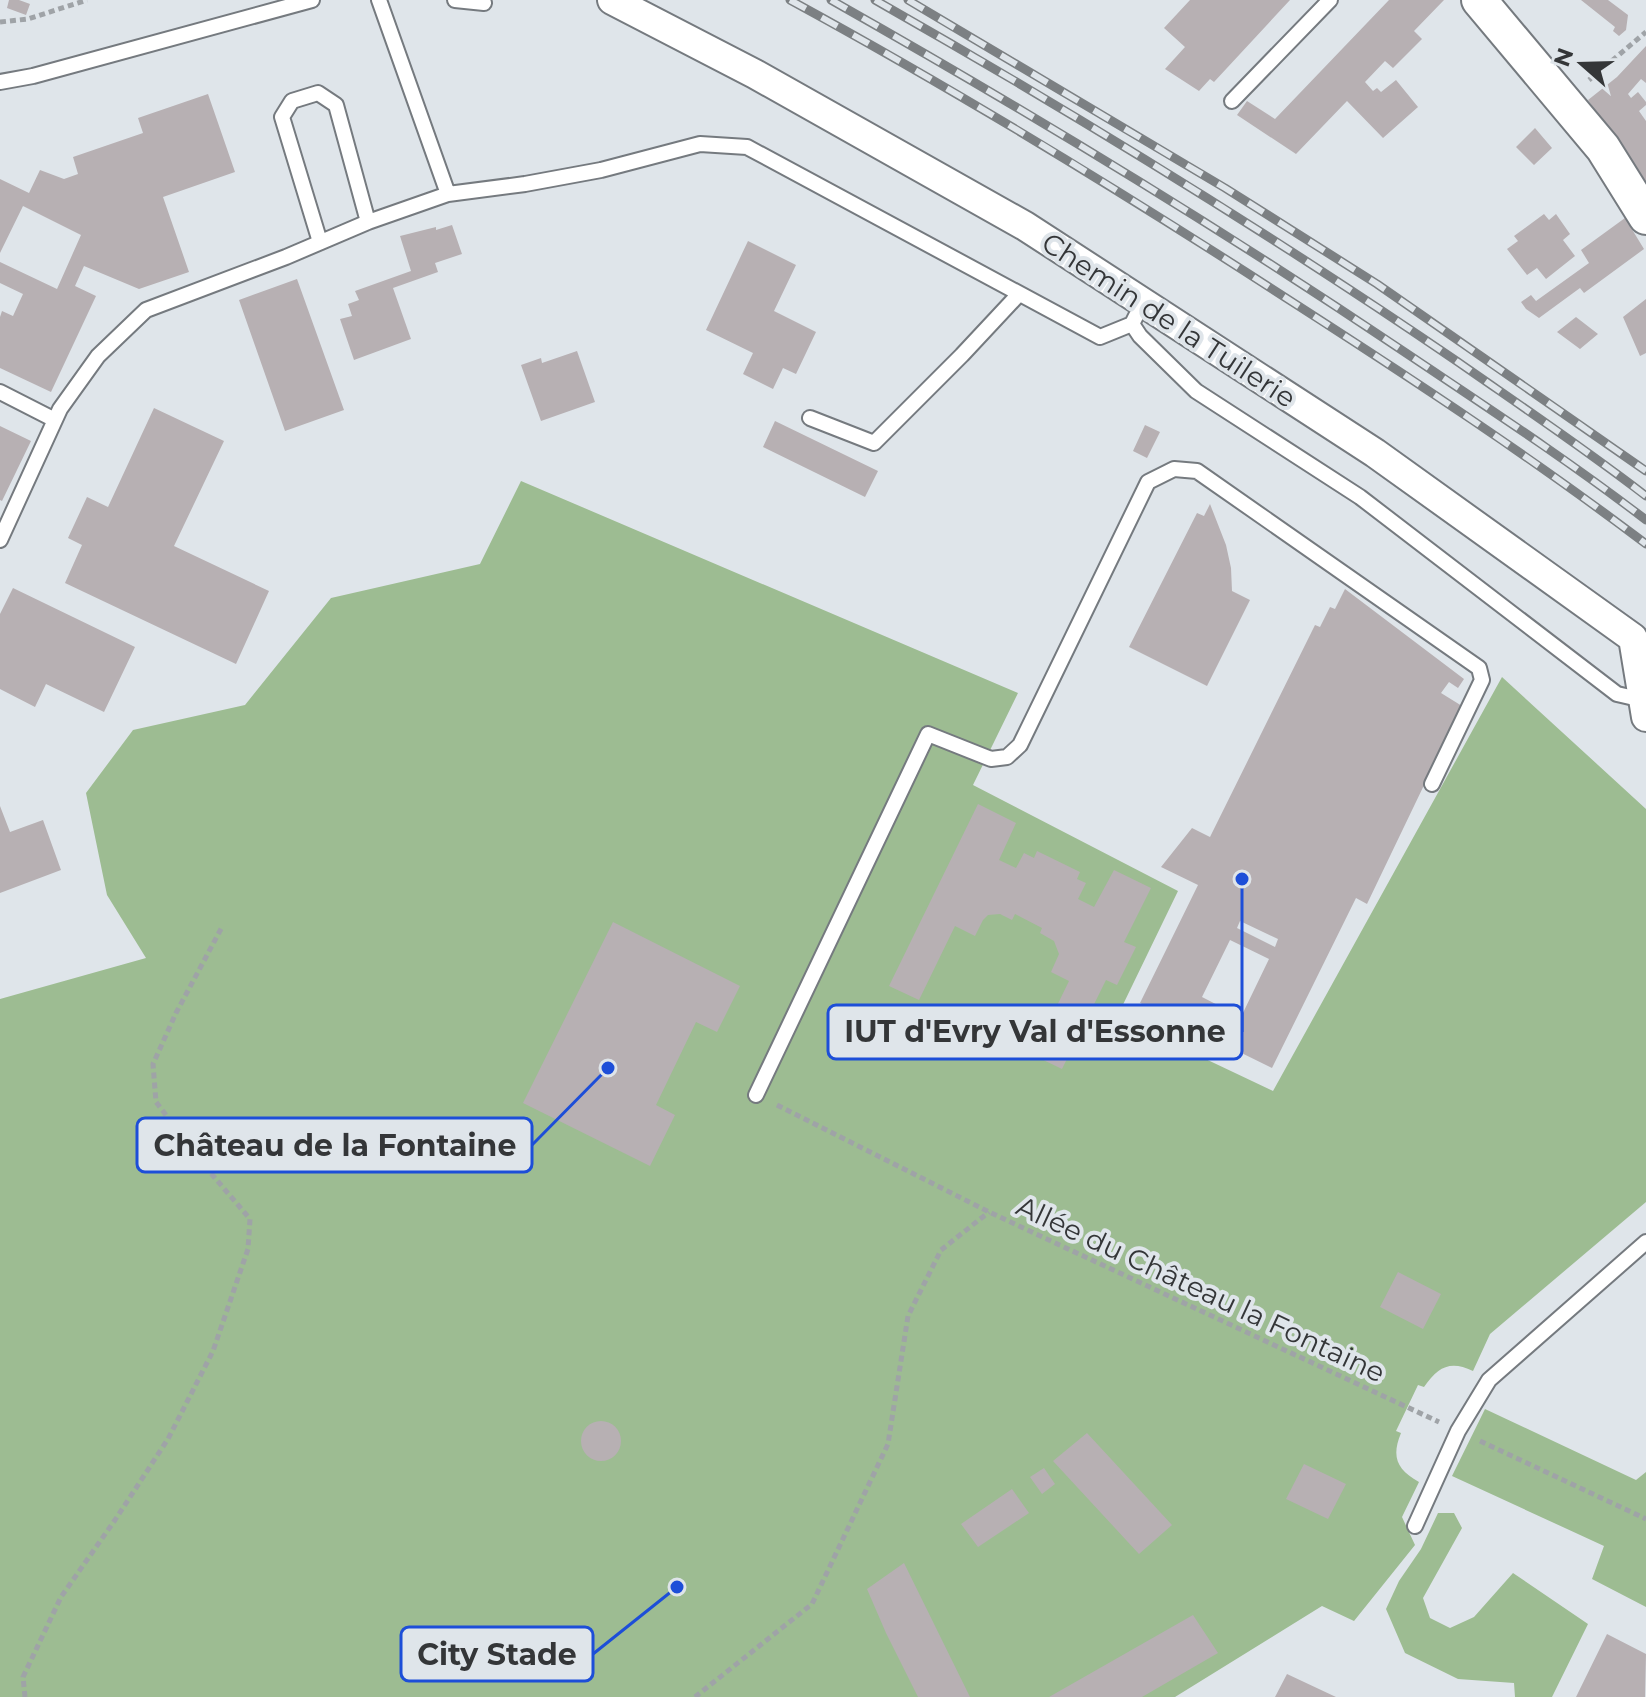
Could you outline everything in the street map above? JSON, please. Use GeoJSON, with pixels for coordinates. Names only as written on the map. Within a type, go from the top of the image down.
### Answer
{"type":"FeatureCollection","features":[{"type":"Feature","properties":{"kind":"street","name":"Chemin de la Tuilerie"},"geometry":{"type":"LineString","coordinates":[[612,0],[755,74],[1025,226],[1138,314],[1375,453],[1633,638],[1645,709]]}},
{"type":"Feature","properties":{"kind":"street"},"geometry":{"type":"LineString","coordinates":[[1479,0],[1603,148],[1646,217]]}},
{"type":"Feature","properties":{"kind":"lane"},"geometry":{"type":"LineString","coordinates":[[0,82],[33,76],[312,0]]}},
{"type":"Feature","properties":{"kind":"lane"},"geometry":{"type":"LineString","coordinates":[[379,0],[448,194]]}},
{"type":"Feature","properties":{"kind":"lane"},"geometry":{"type":"LineString","coordinates":[[455,0],[484,3]]}},
{"type":"Feature","properties":{"kind":"lane"},"geometry":{"type":"LineString","coordinates":[[1232,101],[1330,0]]}},
{"type":"Feature","properties":{"kind":"lane"},"geometry":{"type":"LineString","coordinates":[[320,242],[282,117],[292,101],[318,93],[336,105],[368,222]]}},
{"type":"Feature","properties":{"kind":"lane"},"geometry":{"type":"LineString","coordinates":[[0,540],[60,409],[98,356],[146,310],[368,222],[448,194],[601,170],[700,144],[747,147],[1100,337],[1138,314],[1140,336],[1196,391],[1360,497],[1617,694],[1645,709]]}},
{"type":"Feature","properties":{"kind":"lane"},"geometry":{"type":"LineString","coordinates":[[810,418],[874,443],[1019,294]]}},
{"type":"Feature","properties":{"kind":"lane"},"geometry":{"type":"LineString","coordinates":[[0,392],[55,420]]}},
{"type":"Feature","properties":{"kind":"lane"},"geometry":{"type":"LineString","coordinates":[[756,1095],[928,734],[991,759],[1007,757],[1020,745],[1148,482],[1174,469],[1197,471],[1479,668],[1482,680],[1432,784]]}},
{"type":"Feature","properties":{"kind":"lane"},"geometry":{"type":"LineString","coordinates":[[1415,1526],[1458,1431],[1489,1380],[1646,1242]]}},
{"type":"Feature","properties":{"kind":"path"},"geometry":{"type":"LineString","coordinates":[[0,22],[28,19],[87,0]]}},
{"type":"Feature","properties":{"kind":"path"},"geometry":{"type":"LineString","coordinates":[[1564,101],[1646,32]]}},
{"type":"Feature","properties":{"kind":"path"},"geometry":{"type":"LineString","coordinates":[[25,1697],[23,1677],[61,1597],[168,1439],[213,1351],[248,1249],[250,1219],[156,1102],[153,1064],[222,927]]}},
{"type":"Feature","properties":{"kind":"path","name":"Allée du Château la Fontaine"},"geometry":{"type":"LineString","coordinates":[[756,1095],[989,1212],[1646,1519]]}},
{"type":"Feature","properties":{"kind":"path"},"geometry":{"type":"LineString","coordinates":[[695,1697],[812,1604],[888,1444],[908,1316],[941,1250],[989,1212]]}},
{"type":"Feature","properties":{"kind":"green space"},"geometry":{"type":"Polygon","coordinates":[[[521,481],[1018,693],[973,785],[1178,891],[1117,1017],[1273,1091],[1502,677],[1646,809],[1646,1202],[1490,1334],[1473,1371],[1458,1366],[1445,1367],[1424,1387],[1418,1385],[1396,1431],[1401,1433],[1396,1449],[1398,1462],[1406,1473],[1419,1482],[1402,1517],[1415,1545],[1354,1621],[1322,1606],[1175,1697],[0,1697],[0,999],[146,958],[107,895],[86,793],[133,730],[245,705],[331,598],[480,564],[521,481]]]}},
{"type":"Feature","properties":{"kind":"green space"},"geometry":{"type":"Polygon","coordinates":[[[1485,1409],[1636,1480],[1646,1472],[1646,1607],[1592,1579],[1604,1546],[1452,1476],[1485,1409]]]}},
{"type":"Feature","properties":{"kind":"green space"},"geometry":{"type":"Polygon","coordinates":[[[1438,1513],[1454,1513],[1462,1528],[1423,1598],[1430,1618],[1450,1628],[1474,1617],[1513,1573],[1588,1624],[1552,1697],[1515,1697],[1514,1683],[1458,1679],[1405,1653],[1386,1609],[1438,1513]]]}},
{"type":"Feature","properties":{"kind":"building"},"geometry":{"type":"Polygon","coordinates":[[[9,0],[30,4],[26,15],[7,8],[9,0]]]}},
{"type":"Feature","properties":{"kind":"building"},"geometry":{"type":"Polygon","coordinates":[[[1190,0],[1290,0],[1214,82],[1210,79],[1199,91],[1165,69],[1185,47],[1164,28],[1190,0]]]}},
{"type":"Feature","properties":{"kind":"building"},"geometry":{"type":"Polygon","coordinates":[[[1389,0],[1444,0],[1414,31],[1422,39],[1393,68],[1385,61],[1365,82],[1373,91],[1377,88],[1381,92],[1396,80],[1418,107],[1383,138],[1347,101],[1296,154],[1237,115],[1247,101],[1275,119],[1389,0]]]}},
{"type":"Feature","properties":{"kind":"building"},"geometry":{"type":"Polygon","coordinates":[[[1581,0],[1608,0],[1628,15],[1626,30],[1619,36],[1613,31],[1615,27],[1581,0]]]}},
{"type":"Feature","properties":{"kind":"building"},"geometry":{"type":"Polygon","coordinates":[[[1646,46],[1646,83],[1641,79],[1628,94],[1631,98],[1638,92],[1646,102],[1639,111],[1646,121],[1646,185],[1588,100],[1617,77],[1646,46]]]}},
{"type":"Feature","properties":{"kind":"building"},"geometry":{"type":"Polygon","coordinates":[[[208,94],[235,172],[163,197],[189,272],[139,289],[84,266],[75,286],[96,296],[51,392],[0,368],[0,317],[2,311],[13,316],[23,294],[0,283],[0,262],[57,289],[81,235],[23,206],[0,253],[0,179],[29,193],[40,170],[64,179],[78,174],[73,157],[143,133],[138,118],[208,94]]]}},
{"type":"Feature","properties":{"kind":"building"},"geometry":{"type":"Polygon","coordinates":[[[1535,128],[1552,148],[1534,165],[1516,147],[1535,128]]]}},
{"type":"Feature","properties":{"kind":"building"},"geometry":{"type":"Polygon","coordinates":[[[1544,214],[1549,220],[1556,214],[1570,234],[1563,240],[1575,256],[1546,279],[1537,268],[1527,275],[1507,249],[1518,241],[1514,236],[1544,214]]]}},
{"type":"Feature","properties":{"kind":"building"},"geometry":{"type":"Polygon","coordinates":[[[1625,218],[1644,249],[1584,293],[1580,288],[1539,318],[1526,309],[1521,302],[1531,295],[1536,301],[1589,263],[1581,250],[1625,218]]]}},
{"type":"Feature","properties":{"kind":"building"},"geometry":{"type":"Polygon","coordinates":[[[452,225],[462,254],[435,263],[438,272],[393,288],[411,339],[354,360],[340,319],[352,316],[348,304],[359,300],[355,291],[411,271],[400,236],[452,225]]]}},
{"type":"Feature","properties":{"kind":"building"},"geometry":{"type":"Polygon","coordinates":[[[748,241],[796,265],[774,311],[816,332],[796,374],[783,368],[773,389],[743,374],[753,353],[706,330],[748,241]]]}},
{"type":"Feature","properties":{"kind":"building"},"geometry":{"type":"Polygon","coordinates":[[[297,279],[344,410],[285,431],[239,300],[297,279]]]}},
{"type":"Feature","properties":{"kind":"building"},"geometry":{"type":"Polygon","coordinates":[[[1646,299],[1646,353],[1640,356],[1623,317],[1646,299]]]}},
{"type":"Feature","properties":{"kind":"building"},"geometry":{"type":"Polygon","coordinates":[[[1576,317],[1598,334],[1580,349],[1557,332],[1576,317]]]}},
{"type":"Feature","properties":{"kind":"building"},"geometry":{"type":"Polygon","coordinates":[[[577,351],[595,402],[541,421],[521,365],[541,358],[542,363],[577,351]]]}},
{"type":"Feature","properties":{"kind":"building"},"geometry":{"type":"Polygon","coordinates":[[[154,408],[224,441],[174,546],[269,591],[236,664],[65,583],[82,545],[68,538],[87,497],[108,507],[154,408]]]}},
{"type":"Feature","properties":{"kind":"building"},"geometry":{"type":"Polygon","coordinates":[[[775,421],[878,471],[865,497],[763,447],[775,421]]]}},
{"type":"Feature","properties":{"kind":"building"},"geometry":{"type":"Polygon","coordinates":[[[1145,425],[1160,432],[1147,458],[1133,451],[1145,425]]]}},
{"type":"Feature","properties":{"kind":"building"},"geometry":{"type":"Polygon","coordinates":[[[0,426],[31,441],[2,501],[0,500],[0,426]]]}},
{"type":"Feature","properties":{"kind":"building"},"geometry":{"type":"Polygon","coordinates":[[[1210,504],[1226,545],[1232,591],[1250,600],[1207,686],[1129,647],[1197,513],[1204,516],[1210,504]]]}},
{"type":"Feature","properties":{"kind":"building"},"geometry":{"type":"Polygon","coordinates":[[[13,588],[135,647],[104,712],[46,684],[35,707],[0,689],[0,614],[13,588]]]}},
{"type":"Feature","properties":{"kind":"building"},"geometry":{"type":"Polygon","coordinates":[[[1345,589],[1464,679],[1458,688],[1449,682],[1441,693],[1462,706],[1367,904],[1356,898],[1272,1068],[1140,1003],[1198,885],[1161,867],[1192,828],[1210,837],[1315,625],[1320,627],[1330,607],[1335,609],[1345,589]],[[1240,921],[1237,928],[1275,947],[1278,939],[1240,921]],[[1230,940],[1202,997],[1241,1017],[1269,959],[1230,940]]]}},
{"type":"Feature","properties":{"kind":"building"},"geometry":{"type":"Polygon","coordinates":[[[978,804],[1016,823],[999,860],[1016,868],[1024,853],[1034,858],[1037,851],[1080,872],[1077,879],[1086,883],[1078,899],[1094,907],[1114,870],[1151,888],[1124,942],[1136,947],[1117,985],[1106,980],[1062,1069],[1033,1055],[1069,981],[1051,972],[1059,954],[1054,941],[1040,933],[1042,928],[1015,914],[1012,920],[1000,914],[988,915],[975,936],[955,926],[919,1000],[889,986],[978,804]]]}},
{"type":"Feature","properties":{"kind":"building"},"geometry":{"type":"Polygon","coordinates":[[[0,806],[10,832],[43,820],[61,870],[0,893],[0,806]]]}},
{"type":"Feature","properties":{"kind":"building"},"geometry":{"type":"Polygon","coordinates":[[[613,922],[740,986],[717,1032],[696,1022],[656,1105],[675,1115],[650,1166],[523,1103],[613,922]]]}},
{"type":"Feature","properties":{"kind":"building"},"geometry":{"type":"Polygon","coordinates":[[[1398,1272],[1441,1294],[1423,1329],[1380,1307],[1398,1272]]]}},
{"type":"Feature","properties":{"kind":"building"},"geometry":{"type":"Polygon","coordinates":[[[601,1421],[615,1427],[621,1441],[615,1455],[601,1461],[587,1455],[581,1441],[587,1427],[601,1421]]]}},
{"type":"Feature","properties":{"kind":"building"},"geometry":{"type":"Polygon","coordinates":[[[1087,1433],[1172,1525],[1139,1554],[1053,1461],[1087,1433]]]}},
{"type":"Feature","properties":{"kind":"building"},"geometry":{"type":"Polygon","coordinates":[[[1304,1464],[1346,1484],[1328,1519],[1286,1499],[1304,1464]]]}},
{"type":"Feature","properties":{"kind":"building"},"geometry":{"type":"Polygon","coordinates":[[[1044,1468],[1055,1484],[1042,1494],[1030,1477],[1044,1468]]]}},
{"type":"Feature","properties":{"kind":"building"},"geometry":{"type":"Polygon","coordinates":[[[1012,1489],[1029,1513],[978,1547],[961,1524],[1012,1489]]]}},
{"type":"Feature","properties":{"kind":"building"},"geometry":{"type":"Polygon","coordinates":[[[904,1563],[970,1697],[918,1697],[886,1633],[867,1589],[904,1563]]]}},
{"type":"Feature","properties":{"kind":"building"},"geometry":{"type":"Polygon","coordinates":[[[1193,1615],[1218,1653],[1142,1697],[1049,1697],[1193,1615]]]}},
{"type":"Feature","properties":{"kind":"building"},"geometry":{"type":"Polygon","coordinates":[[[1607,1634],[1646,1654],[1645,1697],[1576,1697],[1607,1634]]]}},
{"type":"Feature","properties":{"kind":"building"},"geometry":{"type":"Polygon","coordinates":[[[1287,1674],[1336,1697],[1275,1697],[1287,1674]]]}},
{"type":"Feature","properties":{"kind":"railway"},"geometry":{"type":"LineString","coordinates":[[790,0],[983,110],[1235,265],[1474,421],[1646,544]]}},
{"type":"Feature","properties":{"kind":"railway"},"geometry":{"type":"LineString","coordinates":[[831,0],[1049,126],[1263,259],[1526,434],[1646,520]]}},
{"type":"Feature","properties":{"kind":"railway"},"geometry":{"type":"LineString","coordinates":[[875,0],[1097,130],[1315,267],[1458,362],[1646,496]]}},
{"type":"Feature","properties":{"kind":"railway"},"geometry":{"type":"LineString","coordinates":[[908,0],[1225,188],[1377,284],[1646,471]]}},
{"type":"Feature","properties":{"kind":"place","name":"IUT d'Evry Val d'Essonne"},"geometry":{"type":"Point","coordinates":[1242,879]}},
{"type":"Feature","properties":{"kind":"place","name":"Château de la Fontaine"},"geometry":{"type":"Point","coordinates":[608,1068]}},
{"type":"Feature","properties":{"kind":"place","name":"City Stade"},"geometry":{"type":"Point","coordinates":[677,1587]}}]}
